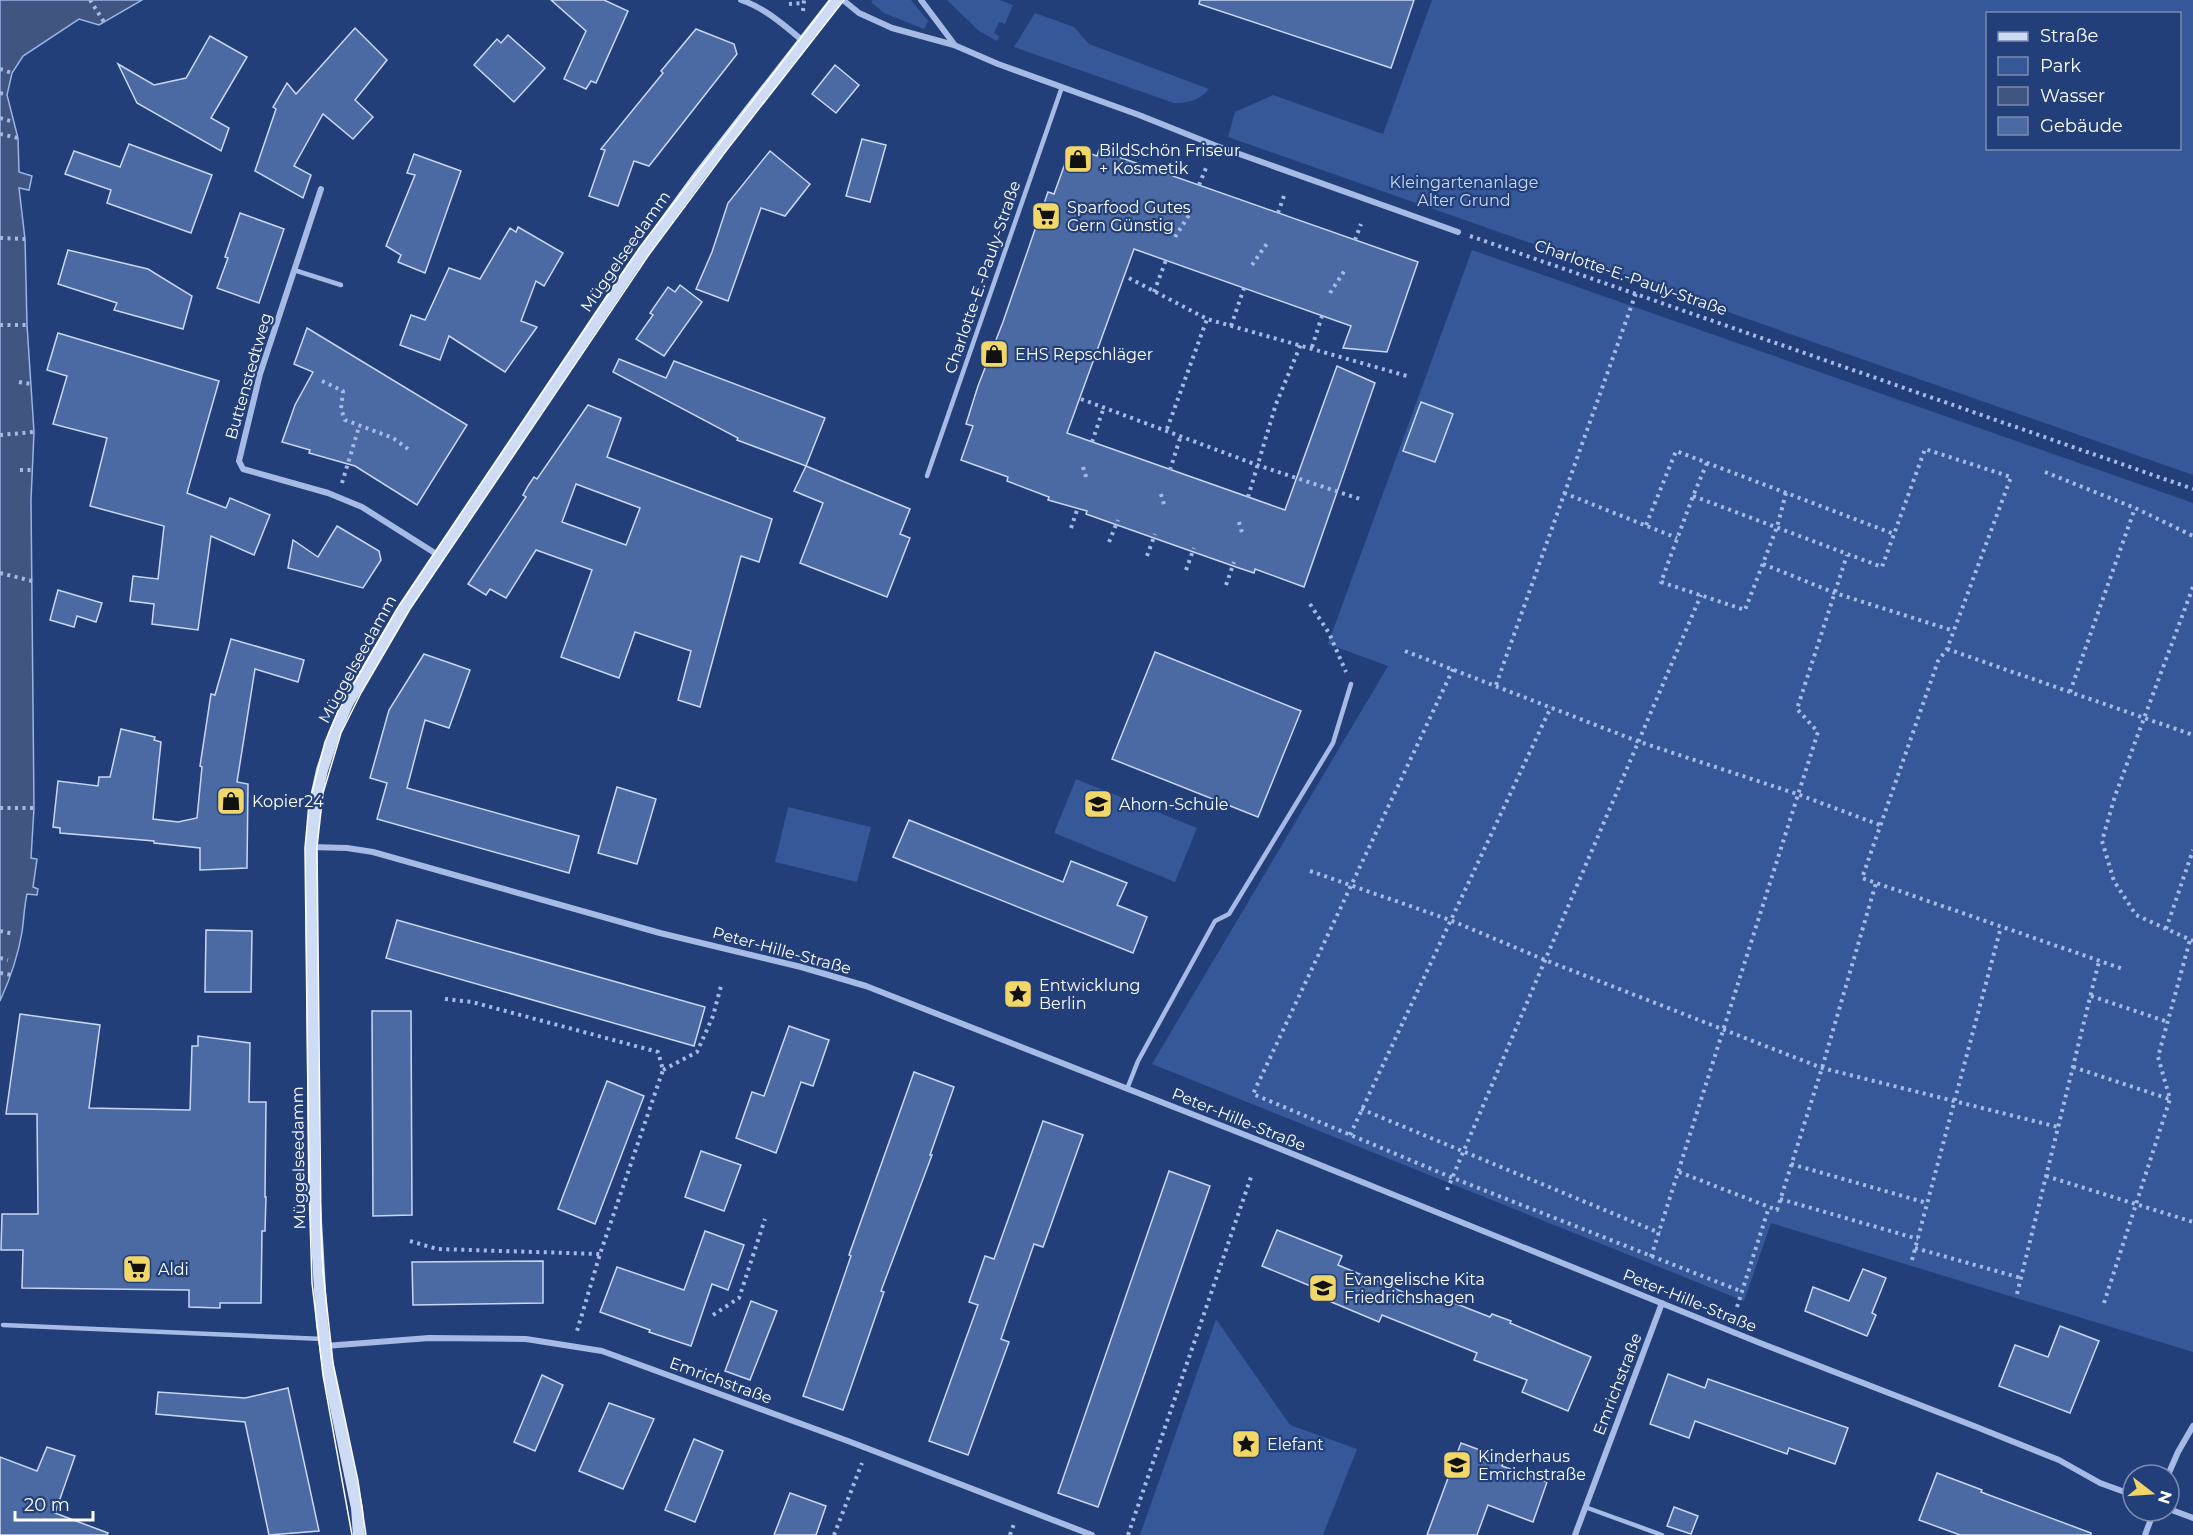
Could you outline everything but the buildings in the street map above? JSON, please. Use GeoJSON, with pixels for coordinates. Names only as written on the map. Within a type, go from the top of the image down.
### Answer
{"type":"FeatureCollection","features":[{"type":"Feature","properties":{"kind":"main road","name":"Müggelseedamm"},"geometry":{"type":"LineString","coordinates":[[359,1535],[357,1508],[324,1342],[314,1186],[311,847],[314,809],[322,770],[347,704],[438,555],[631,269],[698,177],[836,0]]}},
{"type":"Feature","properties":{"kind":"street"},"geometry":{"type":"LineString","coordinates":[[741,0],[774,16],[804,42]]}},
{"type":"Feature","properties":{"kind":"street"},"geometry":{"type":"LineString","coordinates":[[843,0],[859,13],[892,28],[954,45],[998,64],[1214,145],[1458,232]]}},
{"type":"Feature","properties":{"kind":"street"},"geometry":{"type":"LineString","coordinates":[[921,0],[954,45]]}},
{"type":"Feature","properties":{"kind":"street","name":"Buttenstedtweg"},"geometry":{"type":"LineString","coordinates":[[321,189],[260,374],[239,461],[243,469],[338,497],[362,507],[438,555]]}},
{"type":"Feature","properties":{"kind":"street","name":"Peter-Hille-Straße"},"geometry":{"type":"LineString","coordinates":[[311,847],[347,848],[373,852],[660,933],[866,986],[2049,1456],[2100,1483],[2121,1491]]}},
{"type":"Feature","properties":{"kind":"street","name":"Emrichstraße"},"geometry":{"type":"LineString","coordinates":[[1575,1535],[1662,1303]]}},
{"type":"Feature","properties":{"kind":"street","name":"Emrichstraße"},"geometry":{"type":"LineString","coordinates":[[324,1342],[440,1338],[526,1339],[583,1347],[624,1358],[1092,1535]]}},
{"type":"Feature","properties":{"kind":"street"},"geometry":{"type":"LineString","coordinates":[[2173,1463],[2193,1425]]}},
{"type":"Feature","properties":{"kind":"lane","name":"Charlotte-E.-Pauly-Straße"},"geometry":{"type":"LineString","coordinates":[[927,476],[1062,87]]}},
{"type":"Feature","properties":{"kind":"lane"},"geometry":{"type":"LineString","coordinates":[[294,270],[341,285]]}},
{"type":"Feature","properties":{"kind":"lane"},"geometry":{"type":"LineString","coordinates":[[1127,1089],[1138,1061],[1215,921],[1229,914],[1333,743],[1351,684]]}},
{"type":"Feature","properties":{"kind":"lane"},"geometry":{"type":"LineString","coordinates":[[3,1324],[324,1342]]}},
{"type":"Feature","properties":{"kind":"lane"},"geometry":{"type":"LineString","coordinates":[[1585,1507],[1662,1535]]}},
{"type":"Feature","properties":{"kind":"path"},"geometry":{"type":"LineString","coordinates":[[90,0],[104,22]]}},
{"type":"Feature","properties":{"kind":"path"},"geometry":{"type":"LineString","coordinates":[[789,4],[802,3]]}},
{"type":"Feature","properties":{"kind":"path"},"geometry":{"type":"LineString","coordinates":[[0,69],[12,73]]}},
{"type":"Feature","properties":{"kind":"path"},"geometry":{"type":"LineString","coordinates":[[0,93],[7,95]]}},
{"type":"Feature","properties":{"kind":"path"},"geometry":{"type":"LineString","coordinates":[[0,118],[14,122]]}},
{"type":"Feature","properties":{"kind":"path"},"geometry":{"type":"LineString","coordinates":[[0,134],[18,138]]}},
{"type":"Feature","properties":{"kind":"path"},"geometry":{"type":"LineString","coordinates":[[1199,185],[1206,168]]}},
{"type":"Feature","properties":{"kind":"path"},"geometry":{"type":"LineString","coordinates":[[1278,213],[1284,196]]}},
{"type":"Feature","properties":{"kind":"path"},"geometry":{"type":"LineString","coordinates":[[1174,237],[1189,215]]}},
{"type":"Feature","properties":{"kind":"path"},"geometry":{"type":"LineString","coordinates":[[1355,240],[1361,224]]}},
{"type":"Feature","properties":{"kind":"path","name":"Charlotte-E.-Pauly-Straße"},"geometry":{"type":"LineString","coordinates":[[1458,232],[2193,489]]}},
{"type":"Feature","properties":{"kind":"path"},"geometry":{"type":"LineString","coordinates":[[0,238],[25,239]]}},
{"type":"Feature","properties":{"kind":"path"},"geometry":{"type":"LineString","coordinates":[[1252,265],[1268,242]]}},
{"type":"Feature","properties":{"kind":"path"},"geometry":{"type":"LineString","coordinates":[[1154,292],[1166,260]]}},
{"type":"Feature","properties":{"kind":"path"},"geometry":{"type":"LineString","coordinates":[[1330,293],[1345,270]]}},
{"type":"Feature","properties":{"kind":"path"},"geometry":{"type":"LineString","coordinates":[[1129,278],[1207,319],[1312,347],[1407,376]]}},
{"type":"Feature","properties":{"kind":"path"},"geometry":{"type":"LineString","coordinates":[[1231,326],[1244,288]]}},
{"type":"Feature","properties":{"kind":"path"},"geometry":{"type":"LineString","coordinates":[[1496,685],[1636,293]]}},
{"type":"Feature","properties":{"kind":"path"},"geometry":{"type":"LineString","coordinates":[[1312,347],[1322,316]]}},
{"type":"Feature","properties":{"kind":"path"},"geometry":{"type":"LineString","coordinates":[[1167,429],[1207,319]]}},
{"type":"Feature","properties":{"kind":"path"},"geometry":{"type":"LineString","coordinates":[[0,325],[27,325]]}},
{"type":"Feature","properties":{"kind":"path"},"geometry":{"type":"LineString","coordinates":[[1248,497],[1276,404],[1301,344]]}},
{"type":"Feature","properties":{"kind":"path"},"geometry":{"type":"LineString","coordinates":[[322,381],[343,391],[341,409],[345,420],[393,438],[408,449]]}},
{"type":"Feature","properties":{"kind":"path"},"geometry":{"type":"LineString","coordinates":[[19,382],[31,384]]}},
{"type":"Feature","properties":{"kind":"path"},"geometry":{"type":"LineString","coordinates":[[1081,399],[1167,429],[1257,465],[1363,500]]}},
{"type":"Feature","properties":{"kind":"path"},"geometry":{"type":"LineString","coordinates":[[1092,442],[1104,407]]}},
{"type":"Feature","properties":{"kind":"path"},"geometry":{"type":"LineString","coordinates":[[338,497],[359,427]]}},
{"type":"Feature","properties":{"kind":"path"},"geometry":{"type":"LineString","coordinates":[[0,435],[34,432]]}},
{"type":"Feature","properties":{"kind":"path"},"geometry":{"type":"LineString","coordinates":[[1170,470],[1181,435]]}},
{"type":"Feature","properties":{"kind":"path"},"geometry":{"type":"LineString","coordinates":[[1692,496],[1882,567],[1925,449],[2011,477],[1947,650],[1938,661],[1862,878],[2123,969]]}},
{"type":"Feature","properties":{"kind":"path"},"geometry":{"type":"LineString","coordinates":[[1646,525],[1676,451],[1894,534]]}},
{"type":"Feature","properties":{"kind":"path"},"geometry":{"type":"LineString","coordinates":[[1707,463],[1692,496],[1661,582],[1746,610],[1777,527],[1786,493]]}},
{"type":"Feature","properties":{"kind":"path"},"geometry":{"type":"LineString","coordinates":[[1083,467],[1087,480]]}},
{"type":"Feature","properties":{"kind":"path"},"geometry":{"type":"LineString","coordinates":[[20,470],[32,470]]}},
{"type":"Feature","properties":{"kind":"path"},"geometry":{"type":"LineString","coordinates":[[2045,472],[2135,508],[2193,536]]}},
{"type":"Feature","properties":{"kind":"path"},"geometry":{"type":"LineString","coordinates":[[1564,493],[1677,538]]}},
{"type":"Feature","properties":{"kind":"path"},"geometry":{"type":"LineString","coordinates":[[1161,494],[1165,508]]}},
{"type":"Feature","properties":{"kind":"path"},"geometry":{"type":"LineString","coordinates":[[1071,528],[1078,507]]}},
{"type":"Feature","properties":{"kind":"path"},"geometry":{"type":"LineString","coordinates":[[2070,692],[2135,508]]}},
{"type":"Feature","properties":{"kind":"path"},"geometry":{"type":"LineString","coordinates":[[1109,542],[1118,520]]}},
{"type":"Feature","properties":{"kind":"path"},"geometry":{"type":"LineString","coordinates":[[1239,522],[1243,536]]}},
{"type":"Feature","properties":{"kind":"path"},"geometry":{"type":"LineString","coordinates":[[1147,556],[1155,534]]}},
{"type":"Feature","properties":{"kind":"path"},"geometry":{"type":"LineString","coordinates":[[1186,570],[1194,548]]}},
{"type":"Feature","properties":{"kind":"path"},"geometry":{"type":"LineString","coordinates":[[1652,1257],[1818,732],[1797,709],[1847,555]]}},
{"type":"Feature","properties":{"kind":"path"},"geometry":{"type":"LineString","coordinates":[[1226,585],[1234,562]]}},
{"type":"Feature","properties":{"kind":"path"},"geometry":{"type":"LineString","coordinates":[[1763,564],[1835,593],[1954,631]]}},
{"type":"Feature","properties":{"kind":"path"},"geometry":{"type":"LineString","coordinates":[[0,573],[32,581]]}},
{"type":"Feature","properties":{"kind":"path"},"geometry":{"type":"LineString","coordinates":[[2104,1303],[2170,1099],[2158,1057],[2191,941],[2136,915],[2114,881],[2102,841],[2115,796],[2193,587]]}},
{"type":"Feature","properties":{"kind":"path"},"geometry":{"type":"LineString","coordinates":[[1447,1190],[1701,595]]}},
{"type":"Feature","properties":{"kind":"path"},"geometry":{"type":"LineString","coordinates":[[1310,604],[1329,633],[1351,684]]}},
{"type":"Feature","properties":{"kind":"path"},"geometry":{"type":"LineString","coordinates":[[1947,650],[2193,735]]}},
{"type":"Feature","properties":{"kind":"path"},"geometry":{"type":"LineString","coordinates":[[1405,651],[1637,741],[1797,794],[1881,825]]}},
{"type":"Feature","properties":{"kind":"path"},"geometry":{"type":"LineString","coordinates":[[1453,669],[1253,1094],[1453,1178],[1743,1292]]}},
{"type":"Feature","properties":{"kind":"path"},"geometry":{"type":"LineString","coordinates":[[1349,1135],[1551,707]]}},
{"type":"Feature","properties":{"kind":"path"},"geometry":{"type":"LineString","coordinates":[[0,808],[34,808]]}},
{"type":"Feature","properties":{"kind":"path"},"geometry":{"type":"LineString","coordinates":[[2166,929],[2193,850]]}},
{"type":"Feature","properties":{"kind":"path"},"geometry":{"type":"LineString","coordinates":[[1310,871],[1450,920],[1545,960],[1822,1068],[2058,1127]]}},
{"type":"Feature","properties":{"kind":"path"},"geometry":{"type":"LineString","coordinates":[[1679,1172],[1777,1209],[1822,1068],[1876,883]]}},
{"type":"Feature","properties":{"kind":"path"},"geometry":{"type":"LineString","coordinates":[[1912,1260],[2001,927]]}},
{"type":"Feature","properties":{"kind":"path"},"geometry":{"type":"LineString","coordinates":[[0,931],[14,934]]}},
{"type":"Feature","properties":{"kind":"path"},"geometry":{"type":"LineString","coordinates":[[0,958],[8,960]]}},
{"type":"Feature","properties":{"kind":"path"},"geometry":{"type":"LineString","coordinates":[[2017,1294],[2099,961]]}},
{"type":"Feature","properties":{"kind":"path"},"geometry":{"type":"LineString","coordinates":[[0,973],[11,975]]}},
{"type":"Feature","properties":{"kind":"path"},"geometry":{"type":"LineString","coordinates":[[663,1070],[697,1052],[713,1016],[721,986]]}},
{"type":"Feature","properties":{"kind":"path"},"geometry":{"type":"LineString","coordinates":[[2091,996],[2168,1022]]}},
{"type":"Feature","properties":{"kind":"path"},"geometry":{"type":"LineString","coordinates":[[445,999],[472,1002],[658,1052],[663,1070],[600,1254],[577,1332]]}},
{"type":"Feature","properties":{"kind":"path"},"geometry":{"type":"LineString","coordinates":[[2073,1067],[2170,1099]]}},
{"type":"Feature","properties":{"kind":"path"},"geometry":{"type":"LineString","coordinates":[[1360,1109],[1660,1233]]}},
{"type":"Feature","properties":{"kind":"path"},"geometry":{"type":"LineString","coordinates":[[1791,1164],[1927,1203]]}},
{"type":"Feature","properties":{"kind":"path"},"geometry":{"type":"LineString","coordinates":[[2046,1176],[2193,1222]]}},
{"type":"Feature","properties":{"kind":"path"},"geometry":{"type":"LineString","coordinates":[[1128,1535],[1251,1177]]}},
{"type":"Feature","properties":{"kind":"path"},"geometry":{"type":"LineString","coordinates":[[1780,1199],[1918,1239]]}},
{"type":"Feature","properties":{"kind":"path"},"geometry":{"type":"LineString","coordinates":[[1737,1306],[1769,1207]]}},
{"type":"Feature","properties":{"kind":"path"},"geometry":{"type":"LineString","coordinates":[[712,1315],[739,1298],[765,1219]]}},
{"type":"Feature","properties":{"kind":"path"},"geometry":{"type":"LineString","coordinates":[[410,1241],[437,1249],[600,1254]]}},
{"type":"Feature","properties":{"kind":"path"},"geometry":{"type":"LineString","coordinates":[[1916,1248],[2021,1278]]}},
{"type":"Feature","properties":{"kind":"path"},"geometry":{"type":"LineString","coordinates":[[834,1535],[868,1449]]}},
{"type":"Feature","properties":{"kind":"green space"},"geometry":{"type":"Polygon","coordinates":[[[873,0],[911,0],[928,21],[924,29],[884,13],[871,2],[873,0]]]}},
{"type":"Feature","properties":{"kind":"green space"},"geometry":{"type":"Polygon","coordinates":[[[947,0],[999,0],[1013,5],[1005,24],[999,22],[994,33],[999,36],[997,41],[979,31],[947,0]]]}},
{"type":"Feature","properties":{"kind":"green space","name":"Kleingartenanlage Alter Grund"},"geometry":{"type":"Polygon","coordinates":[[[1432,0],[2193,0],[2193,475],[1228,137],[1235,112],[1273,95],[1383,134],[1432,0]]]}},
{"type":"Feature","properties":{"kind":"green space"},"geometry":{"type":"Polygon","coordinates":[[[1035,13],[1074,27],[1089,44],[1209,89],[1193,100],[1174,103],[1014,47],[1035,13]]]}},
{"type":"Feature","properties":{"kind":"green space"},"geometry":{"type":"Polygon","coordinates":[[[1472,250],[2193,503],[2193,1352],[1771,1223],[1744,1301],[1152,1064],[1388,666],[1328,644],[1472,250]]]}},
{"type":"Feature","properties":{"kind":"green space"},"geometry":{"type":"Polygon","coordinates":[[[1076,779],[1197,828],[1175,882],[1054,833],[1076,779]]]}},
{"type":"Feature","properties":{"kind":"green space"},"geometry":{"type":"Polygon","coordinates":[[[788,807],[871,827],[857,882],[775,862],[788,807]]]}},
{"type":"Feature","properties":{"kind":"green space"},"geometry":{"type":"Polygon","coordinates":[[[1216,1319],[1290,1425],[1357,1449],[1323,1535],[1140,1535],[1216,1319]]]}},
{"type":"Feature","properties":{"kind":"water"},"geometry":{"type":"Polygon","coordinates":[[[0,0],[142,0],[99,25],[79,19],[23,56],[12,73],[7,95],[18,138],[19,172],[32,176],[29,190],[19,188],[25,239],[27,325],[34,432],[31,500],[34,808],[31,858],[37,859],[33,887],[38,889],[37,895],[27,894],[18,950],[0,1001],[0,0]]]}},
{"type":"Feature","properties":{"kind":"tram line"},"geometry":{"type":"LineString","coordinates":[[352,1535],[323,1375],[312,1283],[305,848],[309,804],[325,742],[339,709],[397,609],[640,247],[830,0]]}},
{"type":"Feature","properties":{"kind":"tram line"},"geometry":{"type":"LineString","coordinates":[[366,1535],[358,1481],[333,1363],[321,1231],[317,847],[323,793],[341,733],[361,693],[410,609],[648,256],[726,151],[844,0]]}},
{"type":"Feature","properties":{"kind":"place","name":"BildSchön Friseur + Kosmetik"},"geometry":{"type":"Point","coordinates":[1078,159]}},
{"type":"Feature","properties":{"kind":"place","name":"Sparfood Gutes Gern Günstig"},"geometry":{"type":"Point","coordinates":[1046,216]}},
{"type":"Feature","properties":{"kind":"place","name":"EHS Repschläger"},"geometry":{"type":"Point","coordinates":[994,354]}},
{"type":"Feature","properties":{"kind":"place","name":"Kopier24"},"geometry":{"type":"Point","coordinates":[231,801]}},
{"type":"Feature","properties":{"kind":"place","name":"Ahorn-Schule"},"geometry":{"type":"Point","coordinates":[1098,804]}},
{"type":"Feature","properties":{"kind":"place","name":"Entwicklung Berlin"},"geometry":{"type":"Point","coordinates":[1018,994]}},
{"type":"Feature","properties":{"kind":"place","name":"Aldi"},"geometry":{"type":"Point","coordinates":[137,1269]}},
{"type":"Feature","properties":{"kind":"place","name":"Evangelische Kita Friedrichshagen"},"geometry":{"type":"Point","coordinates":[1323,1288]}},
{"type":"Feature","properties":{"kind":"place","name":"Elefant"},"geometry":{"type":"Point","coordinates":[1246,1444]}},
{"type":"Feature","properties":{"kind":"place","name":"Kinderhaus Emrichstraße"},"geometry":{"type":"Point","coordinates":[1457,1465]}}]}
